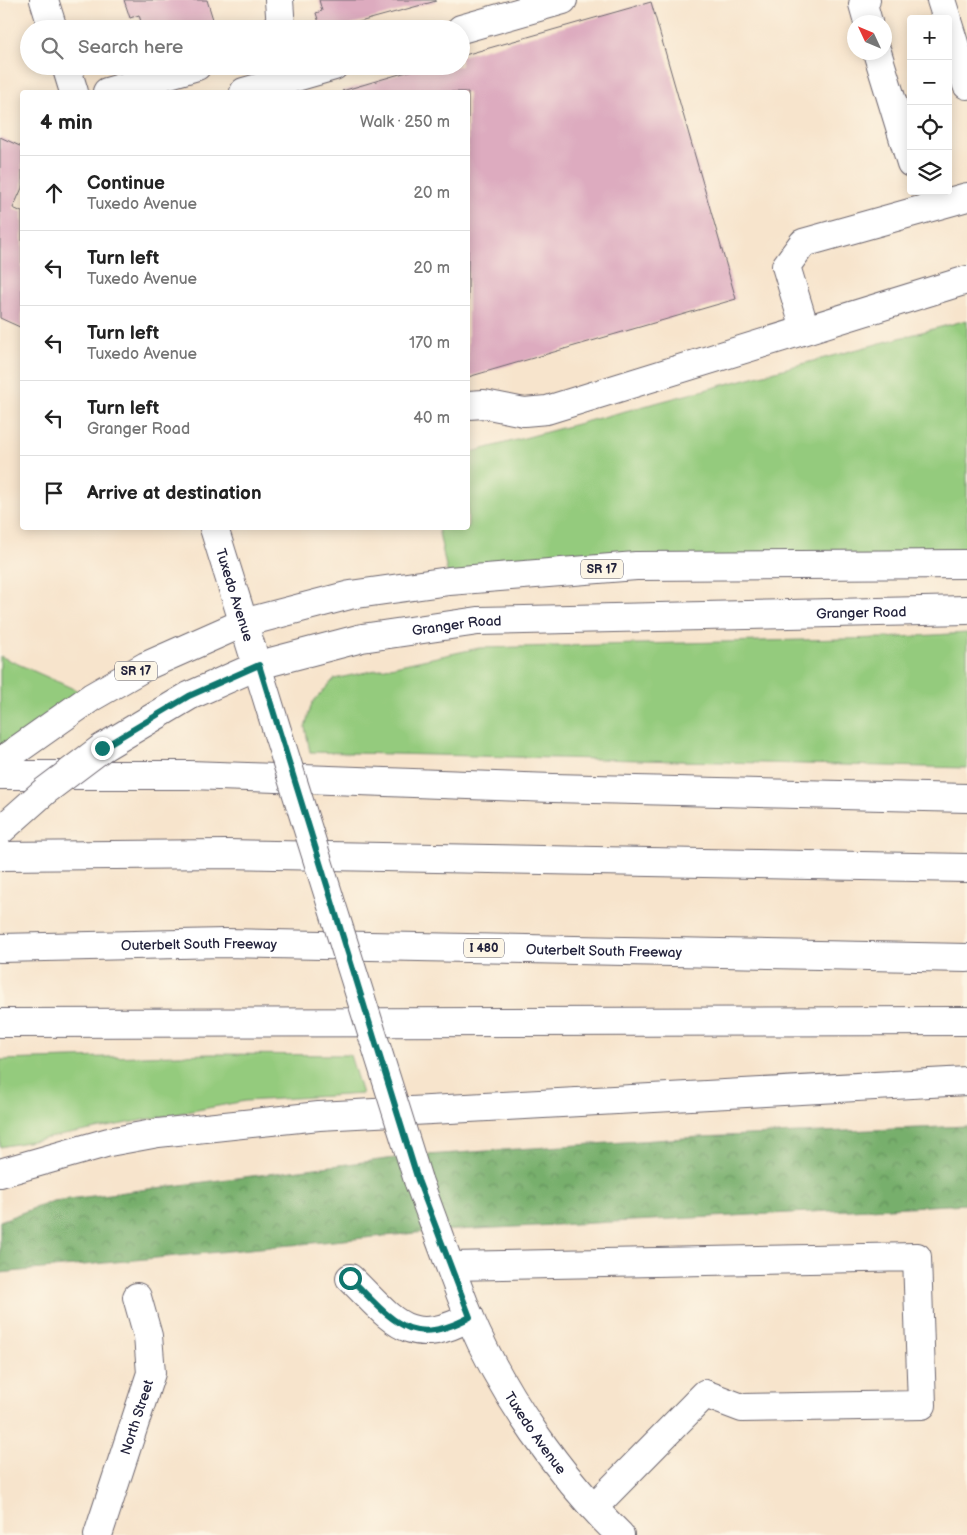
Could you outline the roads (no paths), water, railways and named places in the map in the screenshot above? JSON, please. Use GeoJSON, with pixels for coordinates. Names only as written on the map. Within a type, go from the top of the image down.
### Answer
{"type":"FeatureCollection","features":[{"type":"Feature","properties":{"kind":"main road"},"geometry":{"type":"LineString","coordinates":[[278,0],[280,20]]}},
{"type":"Feature","properties":{"kind":"main road"},"geometry":{"type":"LineString","coordinates":[[470,27],[563,0]]}},
{"type":"Feature","properties":{"kind":"main road"},"geometry":{"type":"LineString","coordinates":[[866,0],[863,4],[866,15]]}},
{"type":"Feature","properties":{"kind":"main road"},"geometry":{"type":"LineString","coordinates":[[941,0],[946,15]]}},
{"type":"Feature","properties":{"kind":"main road"},"geometry":{"type":"LineString","coordinates":[[952,37],[967,85]]}},
{"type":"Feature","properties":{"kind":"main road"},"geometry":{"type":"LineString","coordinates":[[879,60],[907,150]]}},
{"type":"Feature","properties":{"kind":"main road"},"geometry":{"type":"LineString","coordinates":[[69,75],[73,90]]}},
{"type":"Feature","properties":{"kind":"main road"},"geometry":{"type":"LineString","coordinates":[[114,90],[166,75]]}},
{"type":"Feature","properties":{"kind":"main road"},"geometry":{"type":"LineString","coordinates":[[251,90],[303,75]]}},
{"type":"Feature","properties":{"kind":"main road"},"geometry":{"type":"LineString","coordinates":[[805,329],[786,266],[803,243],[922,200],[967,197]]}},
{"type":"Feature","properties":{"kind":"main road"},"geometry":{"type":"LineString","coordinates":[[470,405],[484,404],[524,412],[546,410],[967,280]]}},
{"type":"Feature","properties":{"kind":"main road","name":"Tuxedo Avenue"},"geometry":{"type":"LineString","coordinates":[[215,530],[243,623],[259,665],[278,734],[418,1180],[470,1317],[498,1373],[526,1421],[594,1507],[620,1535]]}},
{"type":"Feature","properties":{"kind":"main road","name":"SR 17"},"geometry":{"type":"LineString","coordinates":[[0,762],[92,697],[146,666],[243,623],[350,595],[449,581],[636,566],[967,564]]}},
{"type":"Feature","properties":{"kind":"main road","name":"Granger Road"},"geometry":{"type":"LineString","coordinates":[[0,831],[45,791],[102,748],[189,696],[259,665],[362,638],[478,622],[967,610]]}},
{"type":"Feature","properties":{"kind":"main road"},"geometry":{"type":"LineString","coordinates":[[0,775],[189,775],[553,788],[967,798]]}},
{"type":"Feature","properties":{"kind":"main road"},"geometry":{"type":"LineString","coordinates":[[0,856],[227,854],[967,868]]}},
{"type":"Feature","properties":{"kind":"main road","name":"Outerbelt South Freeway"},"geometry":{"type":"LineString","coordinates":[[0,948],[225,943],[967,958]]}},
{"type":"Feature","properties":{"kind":"main road"},"geometry":{"type":"LineString","coordinates":[[0,1023],[967,1021]]}},
{"type":"Feature","properties":{"kind":"main road"},"geometry":{"type":"LineString","coordinates":[[0,1173],[109,1142],[158,1134],[319,1116],[967,1081]]}},
{"type":"Feature","properties":{"kind":"main road"},"geometry":{"type":"LineString","coordinates":[[451,1266],[917,1257],[922,1405],[742,1408],[705,1394],[594,1507]]}},
{"type":"Feature","properties":{"kind":"main road"},"geometry":{"type":"LineString","coordinates":[[350,1278],[384,1312],[407,1329],[430,1333],[455,1325],[470,1317]]}},
{"type":"Feature","properties":{"kind":"main road","name":"North Street"},"geometry":{"type":"LineString","coordinates":[[98,1535],[152,1373],[148,1336],[137,1297]]}}]}
